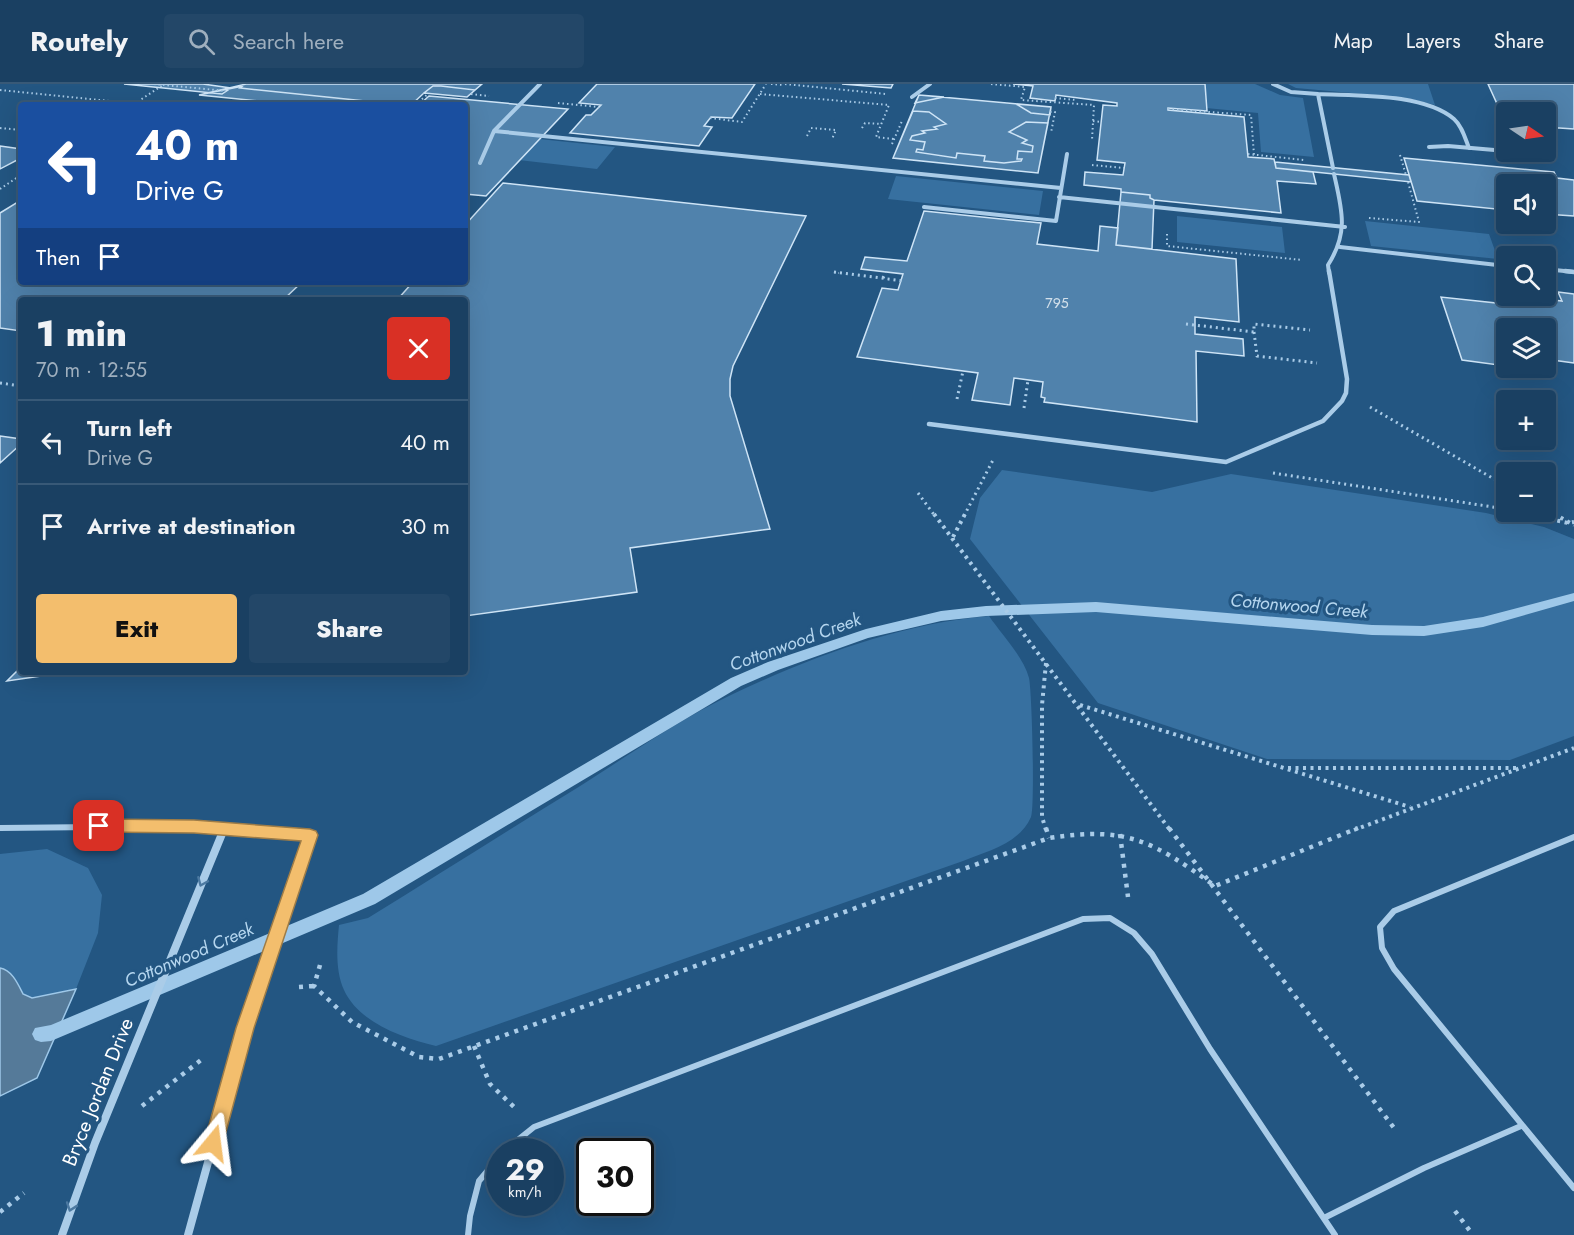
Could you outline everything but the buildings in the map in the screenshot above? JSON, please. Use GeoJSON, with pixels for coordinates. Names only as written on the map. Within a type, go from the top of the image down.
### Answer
{"type":"FeatureCollection","features":[{"type":"Feature","properties":{"kind":"street"},"geometry":{"type":"LineString","coordinates":[[480,163],[494,131],[540,84]]}},
{"type":"Feature","properties":{"kind":"street"},"geometry":{"type":"LineString","coordinates":[[912,97],[930,84]]}},
{"type":"Feature","properties":{"kind":"street"},"geometry":{"type":"LineString","coordinates":[[1273,84],[1291,92],[1405,102],[1443,112],[1455,120],[1461,128],[1469,148]]}},
{"type":"Feature","properties":{"kind":"street"},"geometry":{"type":"LineString","coordinates":[[1318,94],[1333,168]]}},
{"type":"Feature","properties":{"kind":"street"},"geometry":{"type":"LineString","coordinates":[[494,131],[1061,188]]}},
{"type":"Feature","properties":{"kind":"street"},"geometry":{"type":"LineString","coordinates":[[1429,147],[1496,150]]}},
{"type":"Feature","properties":{"kind":"street"},"geometry":{"type":"LineString","coordinates":[[924,207],[1056,221],[1067,154]]}},
{"type":"Feature","properties":{"kind":"street"},"geometry":{"type":"LineString","coordinates":[[929,424],[1226,462],[1323,421],[1346,393],[1345,366],[1328,265],[1340,247],[1345,227],[1334,174]]}},
{"type":"Feature","properties":{"kind":"street"},"geometry":{"type":"LineString","coordinates":[[1059,198],[1345,227]]}},
{"type":"Feature","properties":{"kind":"street"},"geometry":{"type":"LineString","coordinates":[[1340,247],[1496,265]]}},
{"type":"Feature","properties":{"kind":"street"},"geometry":{"type":"LineString","coordinates":[[1556,270],[1574,272]]}},
{"type":"Feature","properties":{"kind":"street"},"geometry":{"type":"LineString","coordinates":[[0,828],[194,826],[310,835],[245,1028],[188,1235]]}},
{"type":"Feature","properties":{"kind":"street","name":"Bryce Jordan Drive"},"geometry":{"type":"LineString","coordinates":[[62,1235],[94,1143],[224,829]]}},
{"type":"Feature","properties":{"kind":"lane"},"geometry":{"type":"LineString","coordinates":[[1574,837],[1394,911],[1380,927],[1382,948],[1394,969],[1574,1188]]}},
{"type":"Feature","properties":{"kind":"lane"},"geometry":{"type":"LineString","coordinates":[[520,1138],[534,1126],[1083,919],[1110,918],[1134,933],[1152,954],[1210,1049],[1335,1235]]}},
{"type":"Feature","properties":{"kind":"lane"},"geometry":{"type":"LineString","coordinates":[[1324,1218],[1424,1168],[1521,1125]]}},
{"type":"Feature","properties":{"kind":"lane"},"geometry":{"type":"LineString","coordinates":[[468,1235],[470,1216],[479,1181],[486,1173]]}},
{"type":"Feature","properties":{"kind":"path"},"geometry":{"type":"LineString","coordinates":[[154,84],[226,92]]}},
{"type":"Feature","properties":{"kind":"path"},"geometry":{"type":"LineString","coordinates":[[710,118],[742,122],[766,84]]}},
{"type":"Feature","properties":{"kind":"path"},"geometry":{"type":"LineString","coordinates":[[771,84],[912,97]]}},
{"type":"Feature","properties":{"kind":"path"},"geometry":{"type":"LineString","coordinates":[[991,84],[1025,87],[1020,104]]}},
{"type":"Feature","properties":{"kind":"path"},"geometry":{"type":"LineString","coordinates":[[136,102],[164,85]]}},
{"type":"Feature","properties":{"kind":"path"},"geometry":{"type":"LineString","coordinates":[[0,90],[114,102]]}},
{"type":"Feature","properties":{"kind":"path"},"geometry":{"type":"LineString","coordinates":[[419,102],[428,94]]}},
{"type":"Feature","properties":{"kind":"path"},"geometry":{"type":"LineString","coordinates":[[471,94],[490,96]]}},
{"type":"Feature","properties":{"kind":"path"},"geometry":{"type":"LineString","coordinates":[[760,94],[889,105],[876,137],[894,139]]}},
{"type":"Feature","properties":{"kind":"path"},"geometry":{"type":"LineString","coordinates":[[1055,98],[1076,98],[1075,104]]}},
{"type":"Feature","properties":{"kind":"path"},"geometry":{"type":"LineString","coordinates":[[1021,100],[1094,105],[1091,131]]}},
{"type":"Feature","properties":{"kind":"path"},"geometry":{"type":"LineString","coordinates":[[557,103],[599,107]]}},
{"type":"Feature","properties":{"kind":"path"},"geometry":{"type":"LineString","coordinates":[[1168,109],[1251,115],[1254,155]]}},
{"type":"Feature","properties":{"kind":"path"},"geometry":{"type":"LineString","coordinates":[[1050,112],[1055,112],[1051,134]]}},
{"type":"Feature","properties":{"kind":"path"},"geometry":{"type":"LineString","coordinates":[[1093,121],[1102,122]]}},
{"type":"Feature","properties":{"kind":"path"},"geometry":{"type":"LineString","coordinates":[[862,128],[865,123],[881,124]]}},
{"type":"Feature","properties":{"kind":"path"},"geometry":{"type":"LineString","coordinates":[[0,128],[18,130]]}},
{"type":"Feature","properties":{"kind":"path"},"geometry":{"type":"LineString","coordinates":[[1248,154],[1332,162]]}},
{"type":"Feature","properties":{"kind":"path"},"geometry":{"type":"LineString","coordinates":[[1400,155],[1406,175]]}},
{"type":"Feature","properties":{"kind":"path"},"geometry":{"type":"LineString","coordinates":[[0,189],[18,177]]}},
{"type":"Feature","properties":{"kind":"path"},"geometry":{"type":"LineString","coordinates":[[1343,215],[1419,222],[1408,182]]}},
{"type":"Feature","properties":{"kind":"path"},"geometry":{"type":"LineString","coordinates":[[1168,209],[1167,246],[1330,263]]}},
{"type":"Feature","properties":{"kind":"path"},"geometry":{"type":"LineString","coordinates":[[834,272],[904,281]]}},
{"type":"Feature","properties":{"kind":"path"},"geometry":{"type":"LineString","coordinates":[[883,278],[886,272]]}},
{"type":"Feature","properties":{"kind":"path"},"geometry":{"type":"LineString","coordinates":[[1186,324],[1254,332]]}},
{"type":"Feature","properties":{"kind":"path"},"geometry":{"type":"LineString","coordinates":[[1338,333],[1254,324],[1257,356],[1345,366]]}},
{"type":"Feature","properties":{"kind":"path"},"geometry":{"type":"LineString","coordinates":[[0,382],[18,385]]}},
{"type":"Feature","properties":{"kind":"path"},"geometry":{"type":"LineString","coordinates":[[1346,393],[1496,480]]}},
{"type":"Feature","properties":{"kind":"path"},"geometry":{"type":"LineString","coordinates":[[953,537],[1007,434]]}},
{"type":"Feature","properties":{"kind":"path"},"geometry":{"type":"LineString","coordinates":[[1226,462],[1245,469],[1496,507]]}},
{"type":"Feature","properties":{"kind":"path"},"geometry":{"type":"LineString","coordinates":[[918,493],[1215,886],[1394,1128]]}},
{"type":"Feature","properties":{"kind":"path"},"geometry":{"type":"LineString","coordinates":[[1556,516],[1568,523]]}},
{"type":"Feature","properties":{"kind":"path"},"geometry":{"type":"LineString","coordinates":[[1556,520],[1574,524]]}},
{"type":"Feature","properties":{"kind":"path"},"geometry":{"type":"LineString","coordinates":[[1047,662],[1042,705],[1042,817],[1049,838]]}},
{"type":"Feature","properties":{"kind":"path"},"geometry":{"type":"LineString","coordinates":[[1079,705],[1410,807]]}},
{"type":"Feature","properties":{"kind":"path"},"geometry":{"type":"LineString","coordinates":[[1215,886],[1410,807],[1574,748]]}},
{"type":"Feature","properties":{"kind":"path"},"geometry":{"type":"LineString","coordinates":[[1282,768],[1521,768]]}},
{"type":"Feature","properties":{"kind":"path"},"geometry":{"type":"LineString","coordinates":[[299,987],[314,986],[352,1022],[419,1057],[440,1059],[1049,838],[1083,831],[1120,834],[1152,845],[1215,886]]}},
{"type":"Feature","properties":{"kind":"path"},"geometry":{"type":"LineString","coordinates":[[1120,834],[1134,933]]}},
{"type":"Feature","properties":{"kind":"path"},"geometry":{"type":"LineString","coordinates":[[314,986],[320,965]]}},
{"type":"Feature","properties":{"kind":"path"},"geometry":{"type":"LineString","coordinates":[[474,1046],[490,1084],[534,1126]]}},
{"type":"Feature","properties":{"kind":"path"},"geometry":{"type":"LineString","coordinates":[[142,1107],[201,1060]]}},
{"type":"Feature","properties":{"kind":"path"},"geometry":{"type":"LineString","coordinates":[[0,1212],[24,1193]]}},
{"type":"Feature","properties":{"kind":"path"},"geometry":{"type":"LineString","coordinates":[[1455,1210],[1473,1235]]}},
{"type":"Feature","properties":{"kind":"shaded area"},"geometry":{"type":"Polygon","coordinates":[[[1205,84],[1255,84],[1280,95],[1303,98],[1314,157],[1261,152],[1258,113],[1206,108],[1205,84]]]}},
{"type":"Feature","properties":{"kind":"shaded area"},"geometry":{"type":"Polygon","coordinates":[[[1288,84],[1428,84],[1435,105],[1407,98],[1296,88],[1288,84]]]}},
{"type":"Feature","properties":{"kind":"shaded area"},"geometry":{"type":"Polygon","coordinates":[[[530,138],[615,147],[597,169],[510,159],[530,138]]]}},
{"type":"Feature","properties":{"kind":"shaded area"},"geometry":{"type":"Polygon","coordinates":[[[896,176],[1043,191],[1039,215],[888,199],[896,176]]]}},
{"type":"Feature","properties":{"kind":"shaded area"},"geometry":{"type":"Polygon","coordinates":[[[1177,216],[1282,227],[1285,253],[1177,242],[1177,216]]]}},
{"type":"Feature","properties":{"kind":"shaded area"},"geometry":{"type":"Polygon","coordinates":[[[1365,221],[1489,234],[1496,259],[1371,246],[1365,221]]]}},
{"type":"Feature","properties":{"kind":"shaded area"},"geometry":{"type":"Polygon","coordinates":[[[1002,470],[1152,492],[1231,474],[1486,513],[1496,515],[1496,522],[1523,522],[1544,527],[1574,539],[1574,736],[1510,760],[1267,759],[1098,703],[970,539],[980,498],[1002,470]]]}},
{"type":"Feature","properties":{"kind":"shaded area"},"geometry":{"type":"Polygon","coordinates":[[[989,616],[1017,654],[1029,678],[1033,772],[1032,809],[1026,826],[1011,840],[963,861],[436,1046],[410,1039],[383,1027],[360,1012],[351,1002],[341,982],[338,966],[339,925],[368,918],[654,738],[733,694],[826,655],[890,634],[955,620],[989,616]]]}},
{"type":"Feature","properties":{"kind":"shaded area"},"geometry":{"type":"Polygon","coordinates":[[[47,849],[88,868],[102,895],[98,933],[76,989],[32,998],[23,994],[11,975],[0,968],[0,854],[47,849]]]}},
{"type":"Feature","properties":{"kind":"shaded area"},"geometry":{"type":"Polygon","coordinates":[[[0,968],[11,974],[23,994],[32,998],[76,989],[37,1078],[0,1096],[0,968]]]}},
{"type":"Feature","properties":{"kind":"waterway","name":"Cottonwood Creek"},"geometry":{"type":"LineString","coordinates":[[41,1034],[51,1033],[369,899],[736,682],[773,666],[866,634],[941,616],[986,611],[1096,607],[1372,630],[1424,631],[1483,622],[1574,597]]}},
{"type":"Feature","properties":{"kind":"route"},"geometry":{"type":"LineString","coordinates":[[99,826],[194,826],[310,835],[245,1028],[213,1143]]}}]}
